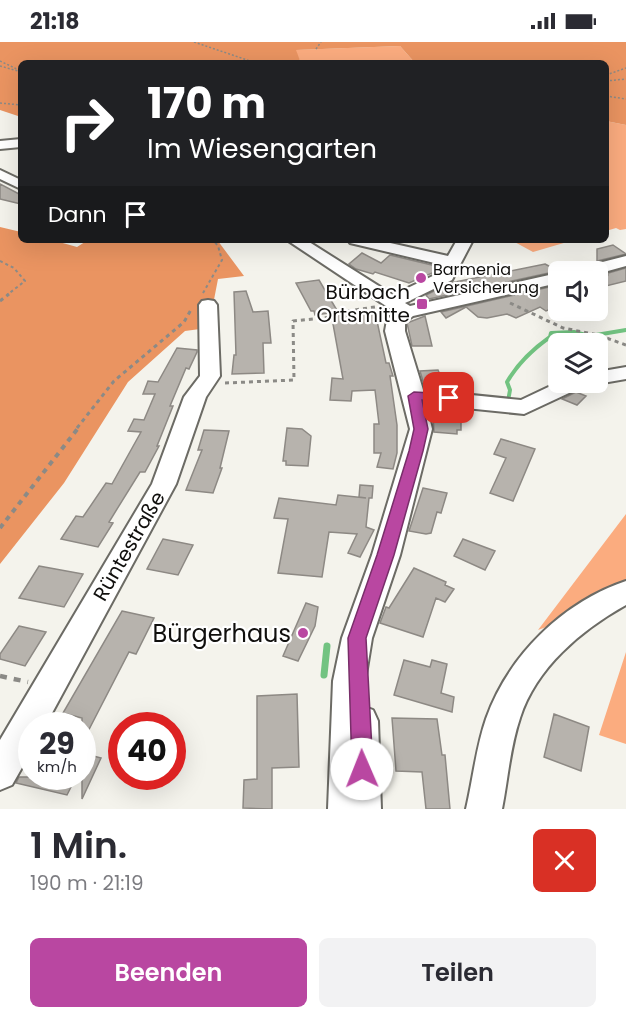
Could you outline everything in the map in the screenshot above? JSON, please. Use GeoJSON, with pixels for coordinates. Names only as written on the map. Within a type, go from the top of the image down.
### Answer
{"type":"FeatureCollection","features":[{"type":"Feature","properties":{"kind":"street"},"geometry":{"type":"LineString","coordinates":[[0,145],[18,143]]}},
{"type":"Feature","properties":{"kind":"street"},"geometry":{"type":"LineString","coordinates":[[0,174],[18,183]]}},
{"type":"Feature","properties":{"kind":"street"},"geometry":{"type":"LineString","coordinates":[[0,182],[18,190]]}},
{"type":"Feature","properties":{"kind":"street"},"geometry":{"type":"LineString","coordinates":[[300,243],[400,307],[495,294],[548,281]]}},
{"type":"Feature","properties":{"kind":"street"},"geometry":{"type":"LineString","coordinates":[[317,243],[344,262],[334,266]]}},
{"type":"Feature","properties":{"kind":"street"},"geometry":{"type":"LineString","coordinates":[[369,243],[452,262]]}},
{"type":"Feature","properties":{"kind":"street"},"geometry":{"type":"LineString","coordinates":[[346,809],[350,681],[357,638],[386,555],[421,429],[395,331],[396,320],[400,307],[446,276],[463,243]]}},
{"type":"Feature","properties":{"kind":"street"},"geometry":{"type":"LineString","coordinates":[[608,266],[626,261]]}},
{"type":"Feature","properties":{"kind":"street"},"geometry":{"type":"LineString","coordinates":[[202,300],[218,379]]}},
{"type":"Feature","properties":{"kind":"street"},"geometry":{"type":"LineString","coordinates":[[608,376],[626,373]]}},
{"type":"Feature","properties":{"kind":"street","name":"Rüntestraße"},"geometry":{"type":"LineString","coordinates":[[0,773],[164,484],[195,397],[218,379]]}},
{"type":"Feature","properties":{"kind":"street"},"geometry":{"type":"LineString","coordinates":[[414,396],[524,407],[551,393]]}},
{"type":"Feature","properties":{"kind":"street"},"geometry":{"type":"LineString","coordinates":[[484,809],[503,719],[521,677],[567,627],[607,601],[626,592]]}},
{"type":"Feature","properties":{"kind":"street"},"geometry":{"type":"LineString","coordinates":[[357,638],[363,809]]}},
{"type":"Feature","properties":{"kind":"path"},"geometry":{"type":"LineString","coordinates":[[194,42],[247,60]]}},
{"type":"Feature","properties":{"kind":"path"},"geometry":{"type":"LineString","coordinates":[[316,49],[321,42]]}},
{"type":"Feature","properties":{"kind":"path"},"geometry":{"type":"LineString","coordinates":[[0,61],[18,70]]}},
{"type":"Feature","properties":{"kind":"path"},"geometry":{"type":"LineString","coordinates":[[0,66],[18,70]]}},
{"type":"Feature","properties":{"kind":"path"},"geometry":{"type":"LineString","coordinates":[[609,74],[626,68]]}},
{"type":"Feature","properties":{"kind":"path"},"geometry":{"type":"LineString","coordinates":[[609,81],[626,79]]}},
{"type":"Feature","properties":{"kind":"path"},"geometry":{"type":"LineString","coordinates":[[609,96],[626,99]]}},
{"type":"Feature","properties":{"kind":"path"},"geometry":{"type":"LineString","coordinates":[[0,103],[18,105]]}},
{"type":"Feature","properties":{"kind":"path"},"geometry":{"type":"LineString","coordinates":[[1,526],[114,381],[184,322],[202,300],[222,260],[216,243]]}},
{"type":"Feature","properties":{"kind":"path"},"geometry":{"type":"LineString","coordinates":[[0,261],[14,268],[25,281],[0,301]]}},
{"type":"Feature","properties":{"kind":"path"},"geometry":{"type":"LineString","coordinates":[[495,294],[563,328],[598,335],[626,345]]}},
{"type":"Feature","properties":{"kind":"path"},"geometry":{"type":"LineString","coordinates":[[218,379],[294,380],[293,321],[333,317],[340,312],[400,307]]}},
{"type":"Feature","properties":{"kind":"shaded area"},"geometry":{"type":"Polygon","coordinates":[[[0,42],[626,42],[626,125],[609,122],[609,60],[412,60],[400,46],[296,50],[300,60],[18,60],[18,116],[0,110],[0,42]]]}},
{"type":"Feature","properties":{"kind":"shaded area"},"geometry":{"type":"Polygon","coordinates":[[[400,46],[412,60],[300,60],[295,50],[400,46]]]}},
{"type":"Feature","properties":{"kind":"shaded area"},"geometry":{"type":"Polygon","coordinates":[[[609,122],[626,125],[626,229],[609,230],[609,122]]]}},
{"type":"Feature","properties":{"kind":"shaded area"},"geometry":{"type":"Polygon","coordinates":[[[0,227],[18,231],[18,243],[63,243],[77,247],[83,243],[219,243],[244,276],[218,279],[212,310],[200,329],[185,331],[128,382],[64,483],[0,564],[0,227]]]}},
{"type":"Feature","properties":{"kind":"shaded area"},"geometry":{"type":"Polygon","coordinates":[[[516,243],[564,243],[533,252],[516,243]]]}},
{"type":"Feature","properties":{"kind":"shaded area"},"geometry":{"type":"Polygon","coordinates":[[[626,514],[626,598],[538,630],[626,514]]]}},
{"type":"Feature","properties":{"kind":"shaded area"},"geometry":{"type":"Polygon","coordinates":[[[626,652],[626,744],[599,735],[626,652]]]}},
{"type":"Feature","properties":{"kind":"building"},"geometry":{"type":"Polygon","coordinates":[[[0,184],[18,193],[18,203],[0,199],[0,184]]]}},
{"type":"Feature","properties":{"kind":"building"},"geometry":{"type":"Polygon","coordinates":[[[613,245],[626,254],[597,261],[597,249],[613,245]]]}},
{"type":"Feature","properties":{"kind":"building"},"geometry":{"type":"Polygon","coordinates":[[[362,253],[381,263],[390,255],[440,267],[437,271],[409,283],[375,272],[373,274],[356,269],[349,264],[362,253]]]}},
{"type":"Feature","properties":{"kind":"building"},"geometry":{"type":"Polygon","coordinates":[[[545,264],[548,266],[548,273],[429,299],[426,295],[450,283],[545,264]]]}},
{"type":"Feature","properties":{"kind":"building"},"geometry":{"type":"Polygon","coordinates":[[[626,268],[626,281],[608,286],[608,273],[626,268]]]}},
{"type":"Feature","properties":{"kind":"building"},"geometry":{"type":"Polygon","coordinates":[[[319,280],[338,312],[315,315],[296,283],[319,280]]]}},
{"type":"Feature","properties":{"kind":"building"},"geometry":{"type":"Polygon","coordinates":[[[548,287],[548,310],[540,307],[516,318],[507,314],[487,318],[478,317],[466,307],[446,318],[441,312],[548,287]]]}},
{"type":"Feature","properties":{"kind":"building"},"geometry":{"type":"Polygon","coordinates":[[[246,291],[253,312],[268,311],[271,343],[263,343],[264,373],[232,374],[234,355],[236,355],[234,292],[246,291]]]}},
{"type":"Feature","properties":{"kind":"building"},"geometry":{"type":"Polygon","coordinates":[[[354,310],[356,313],[371,311],[377,321],[386,363],[389,363],[393,376],[390,376],[397,425],[397,453],[393,469],[377,467],[381,453],[374,453],[374,424],[379,424],[375,390],[352,391],[351,401],[330,400],[332,378],[343,379],[331,313],[354,310]]]}},
{"type":"Feature","properties":{"kind":"building"},"geometry":{"type":"Polygon","coordinates":[[[425,316],[432,346],[412,346],[407,323],[425,316]]]}},
{"type":"Feature","properties":{"kind":"building"},"geometry":{"type":"Polygon","coordinates":[[[177,348],[197,350],[197,352],[189,369],[186,368],[170,406],[173,406],[157,446],[159,446],[145,472],[140,472],[109,522],[113,523],[98,547],[61,539],[76,516],[83,517],[106,483],[112,484],[141,432],[128,431],[134,419],[144,420],[155,394],[143,394],[148,381],[158,382],[177,348]]]}},
{"type":"Feature","properties":{"kind":"building"},"geometry":{"type":"Polygon","coordinates":[[[438,370],[445,387],[425,388],[420,371],[438,370]]]}},
{"type":"Feature","properties":{"kind":"building"},"geometry":{"type":"Polygon","coordinates":[[[574,393],[586,396],[577,405],[562,399],[574,393]]]}},
{"type":"Feature","properties":{"kind":"building"},"geometry":{"type":"Polygon","coordinates":[[[441,408],[461,410],[461,430],[457,430],[457,434],[434,432],[433,414],[441,408]]]}},
{"type":"Feature","properties":{"kind":"building"},"geometry":{"type":"Polygon","coordinates":[[[287,428],[302,429],[311,436],[308,466],[286,465],[286,461],[283,461],[287,428]]]}},
{"type":"Feature","properties":{"kind":"building"},"geometry":{"type":"Polygon","coordinates":[[[204,430],[229,431],[220,468],[222,468],[213,493],[186,490],[202,450],[198,450],[204,430]]]}},
{"type":"Feature","properties":{"kind":"building"},"geometry":{"type":"Polygon","coordinates":[[[501,439],[535,449],[513,501],[490,493],[506,458],[494,454],[501,439]]]}},
{"type":"Feature","properties":{"kind":"building"},"geometry":{"type":"Polygon","coordinates":[[[360,485],[373,486],[372,498],[369,498],[366,527],[374,530],[360,557],[348,553],[357,534],[329,532],[322,577],[278,573],[288,519],[274,518],[279,498],[336,505],[338,495],[366,498],[359,497],[360,485]]]}},
{"type":"Feature","properties":{"kind":"building"},"geometry":{"type":"Polygon","coordinates":[[[423,488],[447,493],[441,513],[437,512],[431,533],[426,534],[409,531],[423,488]]]}},
{"type":"Feature","properties":{"kind":"building"},"geometry":{"type":"Polygon","coordinates":[[[163,539],[193,545],[178,575],[147,569],[163,539]]]}},
{"type":"Feature","properties":{"kind":"building"},"geometry":{"type":"Polygon","coordinates":[[[463,539],[495,551],[485,570],[454,556],[463,539]]]}},
{"type":"Feature","properties":{"kind":"building"},"geometry":{"type":"Polygon","coordinates":[[[39,566],[83,574],[64,607],[19,598],[39,566]]]}},
{"type":"Feature","properties":{"kind":"building"},"geometry":{"type":"Polygon","coordinates":[[[414,568],[446,582],[445,585],[454,589],[445,602],[436,598],[423,637],[380,623],[386,607],[389,608],[414,568]]]}},
{"type":"Feature","properties":{"kind":"building","name":"Bürgerhaus"},"geometry":{"type":"Polygon","coordinates":[[[306,603],[318,607],[315,626],[298,661],[283,656],[306,603]]]}},
{"type":"Feature","properties":{"kind":"building"},"geometry":{"type":"Polygon","coordinates":[[[122,611],[154,618],[136,654],[129,652],[96,716],[96,712],[64,712],[122,611]]]}},
{"type":"Feature","properties":{"kind":"building"},"geometry":{"type":"Polygon","coordinates":[[[19,626],[46,632],[25,666],[0,659],[0,654],[19,626]]]}},
{"type":"Feature","properties":{"kind":"building"},"geometry":{"type":"Polygon","coordinates":[[[404,660],[430,667],[432,660],[447,664],[441,693],[454,697],[452,712],[394,695],[404,660]]]}},
{"type":"Feature","properties":{"kind":"building"},"geometry":{"type":"Polygon","coordinates":[[[297,694],[299,767],[272,768],[272,809],[243,808],[244,780],[257,779],[257,696],[297,694]]]}},
{"type":"Feature","properties":{"kind":"building"},"geometry":{"type":"Polygon","coordinates":[[[554,714],[589,727],[581,771],[544,757],[554,714]]]}},
{"type":"Feature","properties":{"kind":"building"},"geometry":{"type":"Polygon","coordinates":[[[392,718],[437,719],[442,755],[445,755],[450,809],[426,809],[422,772],[396,771],[392,718]]]}},
{"type":"Feature","properties":{"kind":"building"},"geometry":{"type":"Polygon","coordinates":[[[96,757],[101,758],[96,769],[96,757]]]}},
{"type":"Feature","properties":{"kind":"building"},"geometry":{"type":"Polygon","coordinates":[[[46,790],[70,790],[67,795],[46,790]]]}},
{"type":"Feature","properties":{"kind":"waterway"},"geometry":{"type":"LineString","coordinates":[[505,401],[508,401],[510,390],[507,382],[511,375],[526,357],[550,337],[551,333],[574,332],[590,336],[626,330]]}},
{"type":"Feature","properties":{"kind":"waterway"},"geometry":{"type":"LineString","coordinates":[[449,393],[470,395]]}},
{"type":"Feature","properties":{"kind":"waterway"},"geometry":{"type":"LineString","coordinates":[[324,675],[327,646]]}},
{"type":"Feature","properties":{"kind":"place","name":"Barmenia Versicherung"},"geometry":{"type":"Point","coordinates":[421,278]}},
{"type":"Feature","properties":{"kind":"place","name":"Bürbach Ortsmitte"},"geometry":{"type":"Point","coordinates":[422,304]}},
{"type":"Feature","properties":{"kind":"place","name":"Bürgerhaus"},"geometry":{"type":"Point","coordinates":[303,633]}},
{"type":"Feature","properties":{"kind":"route"},"geometry":{"type":"LineString","coordinates":[[362,769],[357,638],[386,555],[416,451],[421,429],[414,396],[449,398]]}}]}
